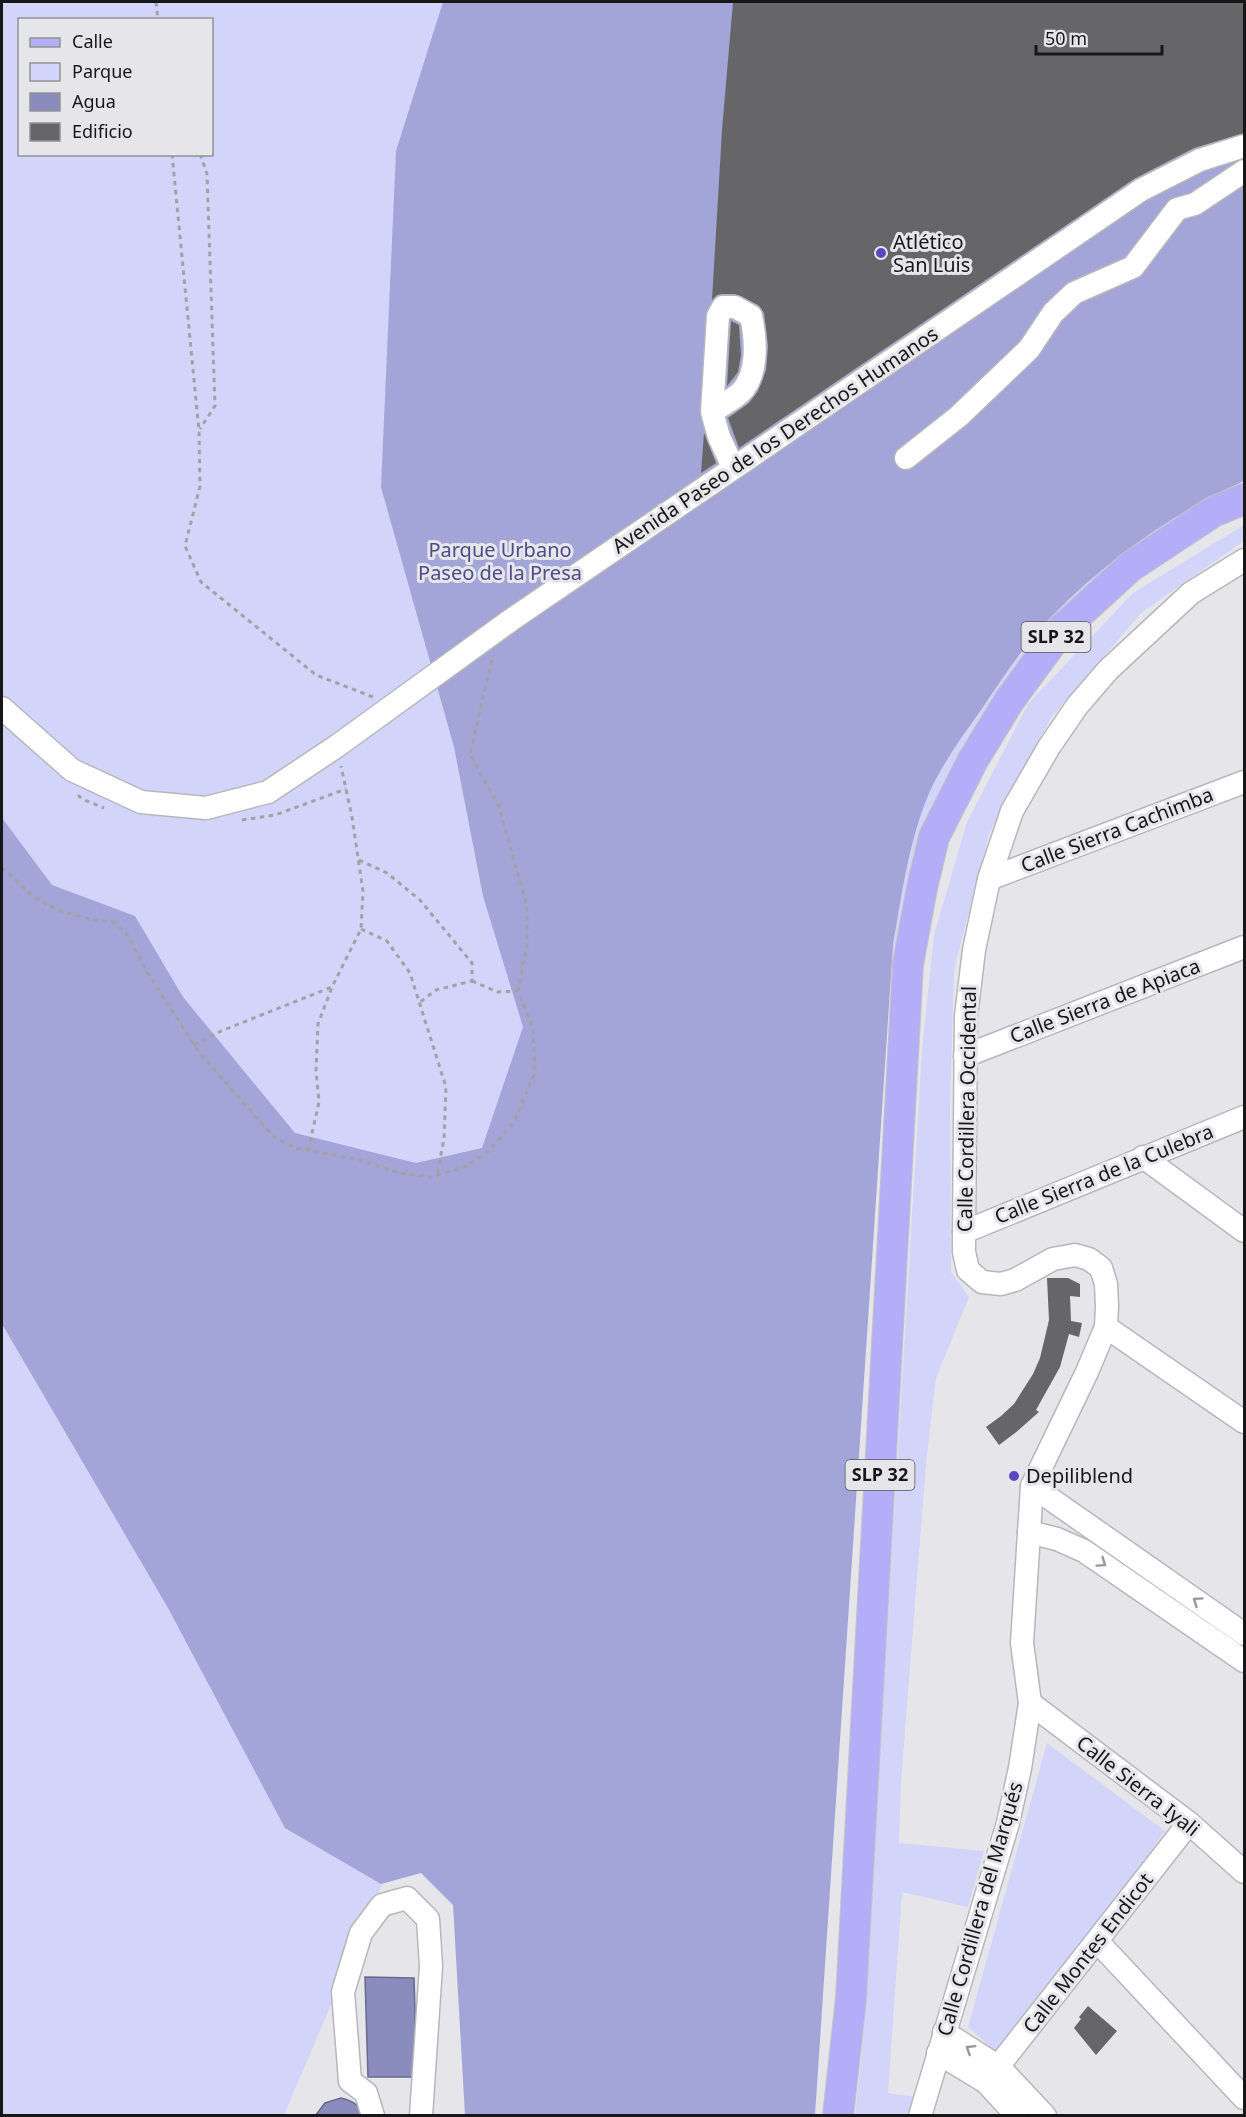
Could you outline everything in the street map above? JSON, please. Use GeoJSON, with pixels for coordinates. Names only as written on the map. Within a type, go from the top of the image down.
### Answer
{"type":"FeatureCollection","features":[{"type":"Feature","properties":{"kind":"main road","name":"SLP 32"},"geometry":{"type":"LineString","coordinates":[[838,2115],[851,1998],[908,964],[934,837],[973,760],[1009,700],[1061,630],[1130,567],[1214,512],[1245,499]]}},
{"type":"Feature","properties":{"kind":"street","name":"Avenida Paseo de los Derechos Humanos"},"geometry":{"type":"LineString","coordinates":[[2,708],[72,770],[141,802],[206,808],[268,792],[337,746],[498,630],[733,467],[1141,190],[1200,160],[1245,146]]}},
{"type":"Feature","properties":{"kind":"street"},"geometry":{"type":"LineString","coordinates":[[906,458],[960,416],[1029,349],[1053,313],[1074,293],[1133,267],[1177,210],[1195,204],[1245,171]]}},
{"type":"Feature","properties":{"kind":"street"},"geometry":{"type":"LineString","coordinates":[[712,412],[718,437],[733,467]]}},
{"type":"Feature","properties":{"kind":"street","name":"Calle Cordillera Occidental"},"geometry":{"type":"LineString","coordinates":[[1032,1486],[1106,1327],[1106,1284],[1101,1268],[1089,1259],[1075,1255],[1053,1259],[1015,1280],[1001,1284],[982,1282],[968,1270],[964,1252],[966,1016],[974,950],[989,879],[1012,811],[1049,747],[1077,706],[1108,670],[1191,593],[1245,560]]}},
{"type":"Feature","properties":{"kind":"street","name":"Calle Sierra Cachimba"},"geometry":{"type":"LineString","coordinates":[[989,879],[1245,782]]}},
{"type":"Feature","properties":{"kind":"street","name":"Calle Sierra de Apiaca"},"geometry":{"type":"LineString","coordinates":[[965,1056],[1245,947]]}},
{"type":"Feature","properties":{"kind":"street","name":"Calle Sierra de la Culebra"},"geometry":{"type":"LineString","coordinates":[[964,1232],[1143,1157],[1245,1118]]}},
{"type":"Feature","properties":{"kind":"street"},"geometry":{"type":"LineString","coordinates":[[1143,1157],[1245,1231]]}},
{"type":"Feature","properties":{"kind":"street"},"geometry":{"type":"LineString","coordinates":[[1106,1327],[1245,1422]]}},
{"type":"Feature","properties":{"kind":"street"},"geometry":{"type":"LineString","coordinates":[[1032,1486],[1245,1634]]}},
{"type":"Feature","properties":{"kind":"street","name":"Calle Cordillera del Marqués"},"geometry":{"type":"LineString","coordinates":[[920,2115],[1008,1823],[1030,1703],[1022,1643],[1032,1486]]}},
{"type":"Feature","properties":{"kind":"street"},"geometry":{"type":"LineString","coordinates":[[1069,1544],[1079,1538],[1082,1530],[1078,1518]]}},
{"type":"Feature","properties":{"kind":"street"},"geometry":{"type":"LineString","coordinates":[[1029,1532],[1057,1539],[1084,1551],[1245,1661]]}},
{"type":"Feature","properties":{"kind":"street","name":"Calle Sierra Iyali"},"geometry":{"type":"LineString","coordinates":[[1030,1703],[1189,1823],[1245,1872]]}},
{"type":"Feature","properties":{"kind":"street","name":"Calle Montes Endicot"},"geometry":{"type":"LineString","coordinates":[[992,2075],[1189,1823]]}},
{"type":"Feature","properties":{"kind":"street"},"geometry":{"type":"LineString","coordinates":[[373,2115],[366,2093],[350,2081],[343,1992],[361,1933],[382,1905],[407,1898],[428,1919],[431,1966],[421,2115]]}},
{"type":"Feature","properties":{"kind":"street"},"geometry":{"type":"LineString","coordinates":[[1096,1941],[1245,2098]]}},
{"type":"Feature","properties":{"kind":"street"},"geometry":{"type":"LineString","coordinates":[[941,2043],[992,2075],[1045,2115]]}},
{"type":"Feature","properties":{"kind":"street"},"geometry":{"type":"LineString","coordinates":[[992,2075],[1017,2115]]}},
{"type":"Feature","properties":{"kind":"path"},"geometry":{"type":"LineString","coordinates":[[156,2],[158,18]]}},
{"type":"Feature","properties":{"kind":"path"},"geometry":{"type":"LineString","coordinates":[[172,156],[199,431],[200,486],[185,546],[201,582],[316,675],[394,705]]}},
{"type":"Feature","properties":{"kind":"path"},"geometry":{"type":"LineString","coordinates":[[199,431],[215,406],[207,174],[201,156]]}},
{"type":"Feature","properties":{"kind":"path"},"geometry":{"type":"LineString","coordinates":[[2,867],[31,895],[57,910],[93,920],[113,922],[126,933],[147,972],[200,1054],[274,1137],[295,1148],[356,1160],[399,1173],[430,1177],[465,1167],[490,1150],[514,1122],[535,1072],[533,1028],[518,990],[527,944],[527,906],[500,807],[470,754],[498,630]]}},
{"type":"Feature","properties":{"kind":"path"},"geometry":{"type":"LineString","coordinates":[[308,1150],[319,1102],[316,1071],[318,1024],[332,987],[361,929],[363,891],[352,817],[337,746]]}},
{"type":"Feature","properties":{"kind":"path"},"geometry":{"type":"LineString","coordinates":[[358,860],[387,873],[420,900],[472,963],[472,981]]}},
{"type":"Feature","properties":{"kind":"path"},"geometry":{"type":"LineString","coordinates":[[361,929],[387,940],[410,973],[446,1087],[444,1139],[437,1175]]}},
{"type":"Feature","properties":{"kind":"path"},"geometry":{"type":"LineString","coordinates":[[419,1003],[436,990],[472,981],[498,992],[518,990]]}},
{"type":"Feature","properties":{"kind":"path"},"geometry":{"type":"LineString","coordinates":[[194,1045],[221,1031],[332,987]]}},
{"type":"Feature","properties":{"kind":"green space","name":"Parque Urbano Paseo de la Presa"},"geometry":{"type":"Polygon","coordinates":[[[2,2],[1244,2],[1244,481],[1227,488],[1078,593],[1046,623],[993,700],[890,965],[407,1826],[284,2115],[2,2116],[2,2]]]}},
{"type":"Feature","properties":{"kind":"green space","name":"Parque Urbano Paseo de la Presa"},"geometry":{"type":"Polygon","coordinates":[[[443,2],[1244,2],[1244,481],[1167,523],[1118,557],[1073,595],[1042,626],[1006,673],[941,770],[923,809],[907,867],[893,945],[815,2115],[465,2115],[453,1905],[421,1873],[381,1884],[285,1828],[168,1608],[2,1324],[2,818],[52,885],[135,916],[183,997],[295,1133],[416,1163],[482,1148],[523,1027],[483,896],[454,747],[381,487],[396,151],[443,2]]]}},
{"type":"Feature","properties":{"kind":"green space"},"geometry":{"type":"Polygon","coordinates":[[[1244,525],[1244,541],[1141,613],[1051,718],[989,834],[954,970],[950,1107],[951,1272],[969,1297],[936,1378],[926,1463],[901,1782],[899,1843],[984,1851],[968,1907],[902,1892],[888,2093],[916,2097],[911,2115],[855,2116],[862,2050],[922,1050],[934,935],[967,822],[1028,704],[1133,593],[1244,525]]]}},
{"type":"Feature","properties":{"kind":"green space"},"geometry":{"type":"Polygon","coordinates":[[[1047,1743],[1165,1831],[1003,2058],[968,2027],[1047,1743]]]}},
{"type":"Feature","properties":{"kind":"water"},"geometry":{"type":"Polygon","coordinates":[[[365,1977],[414,1978],[417,2077],[368,2077],[365,1977]]]}},
{"type":"Feature","properties":{"kind":"water"},"geometry":{"type":"Polygon","coordinates":[[[341,2098],[355,2104],[365,2116],[315,2116],[325,2103],[341,2098]]]}},
{"type":"Feature","properties":{"kind":"building","name":"Atlético San Luis"},"geometry":{"type":"Polygon","coordinates":[[[733,2],[1245,2],[1245,133],[1194,148],[1134,179],[739,448],[728,418],[749,403],[758,391],[766,370],[768,346],[764,313],[758,305],[735,294],[717,295],[712,300],[722,130],[733,2]]]}},
{"type":"Feature","properties":{"kind":"building"},"geometry":{"type":"Polygon","coordinates":[[[731,321],[739,325],[741,355],[738,372],[727,386],[731,321]]]}},
{"type":"Feature","properties":{"kind":"building"},"geometry":{"type":"Polygon","coordinates":[[[704,433],[716,463],[701,473],[704,433]]]}},
{"type":"Feature","properties":{"kind":"building"},"geometry":{"type":"Polygon","coordinates":[[[1047,1278],[1068,1278],[1080,1284],[1080,1297],[1070,1296],[1071,1321],[1082,1323],[1079,1337],[1069,1334],[1060,1367],[1036,1410],[1039,1412],[999,1445],[986,1427],[1014,1404],[1040,1358],[1049,1320],[1047,1278]]]}},
{"type":"Feature","properties":{"kind":"building"},"geometry":{"type":"Polygon","coordinates":[[[1088,2006],[1117,2031],[1096,2055],[1074,2028],[1088,2006]]]}},
{"type":"Feature","properties":{"kind":"place","name":"Atlético San Luis"},"geometry":{"type":"Point","coordinates":[881,253]}},
{"type":"Feature","properties":{"kind":"place","name":"Depiliblend"},"geometry":{"type":"Point","coordinates":[1014,1476]}}]}
